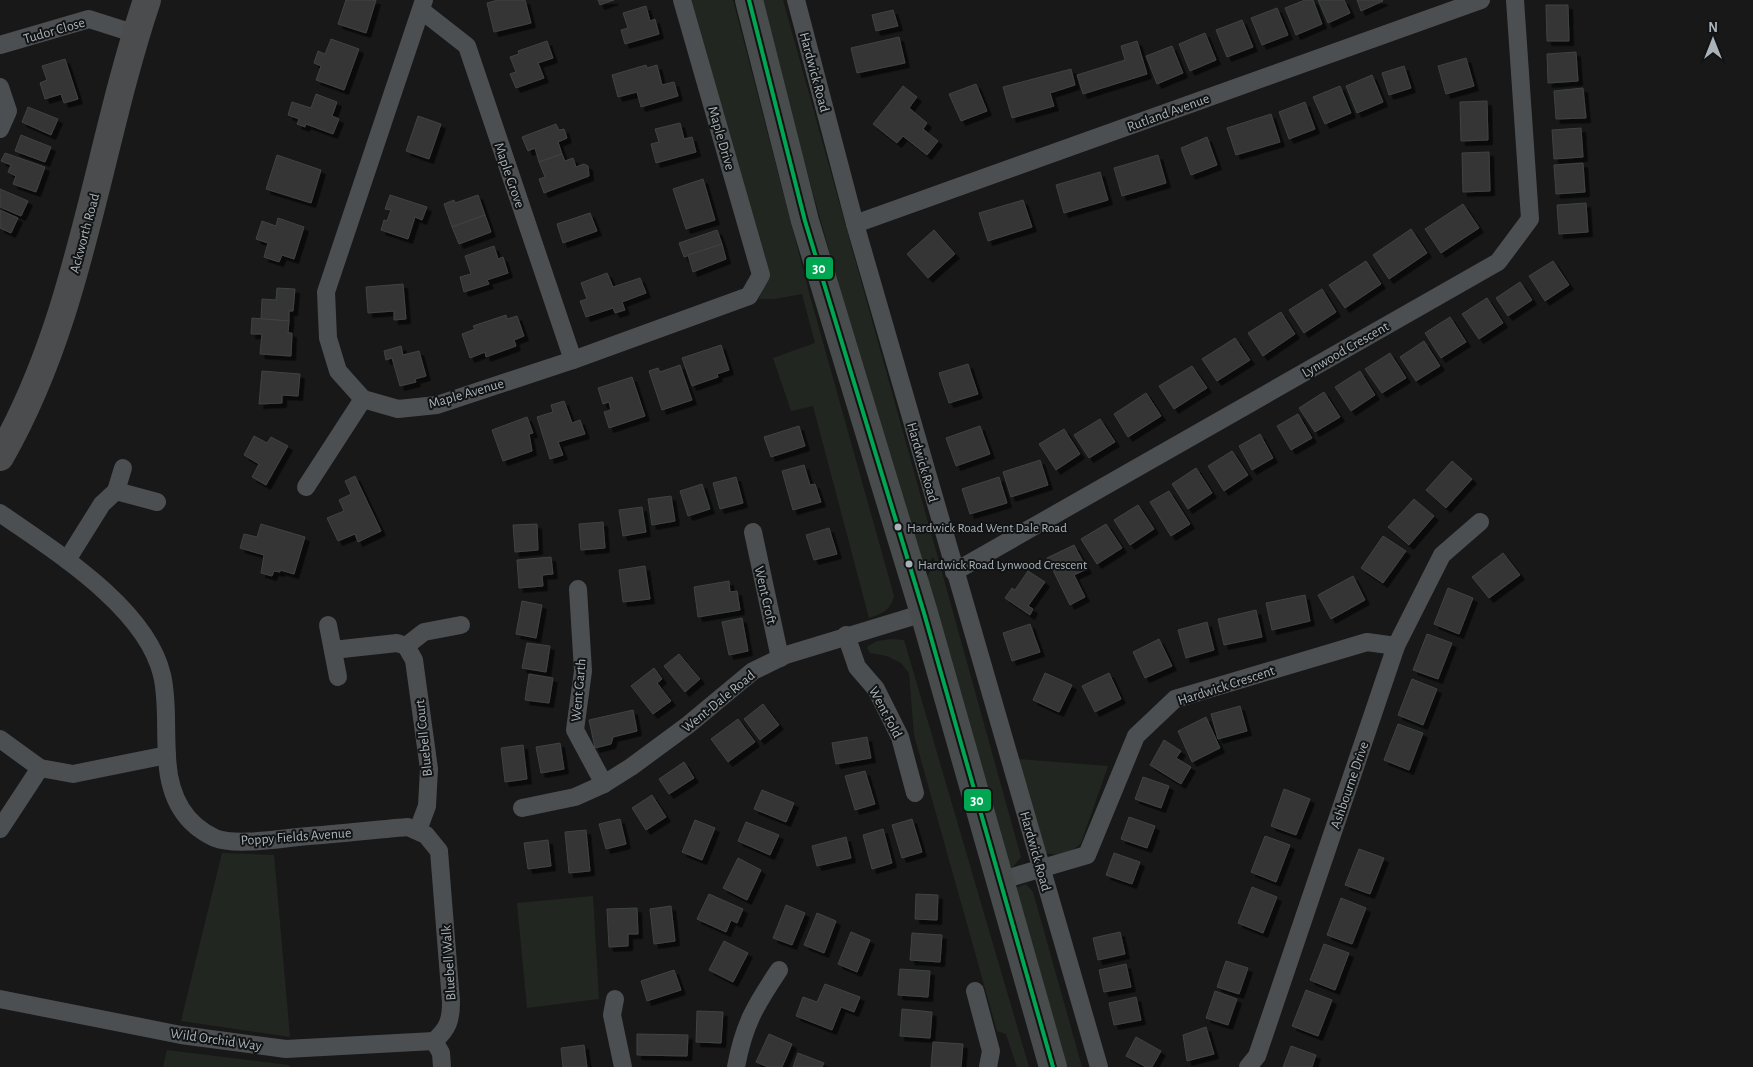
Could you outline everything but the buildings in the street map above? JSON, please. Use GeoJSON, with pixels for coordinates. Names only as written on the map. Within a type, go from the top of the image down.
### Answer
{"type":"FeatureCollection","features":[{"type":"Feature","properties":{"kind":"highway","name":"Ackworth Road"},"geometry":{"type":"LineString","coordinates":[[0,457],[36,386],[57,332],[86,231],[136,34],[147,0]]}},
{"type":"Feature","properties":{"kind":"main road"},"geometry":{"type":"LineString","coordinates":[[749,0],[806,221],[924,613],[1053,1067]]}},
{"type":"Feature","properties":{"kind":"street","name":"Maple Drive"},"geometry":{"type":"LineString","coordinates":[[682,0],[761,275]]}},
{"type":"Feature","properties":{"kind":"street","name":"Hardwick Road"},"geometry":{"type":"LineString","coordinates":[[796,0],[855,224],[954,572],[1099,1067]]}},
{"type":"Feature","properties":{"kind":"street","name":"Rutland Avenue"},"geometry":{"type":"LineString","coordinates":[[855,224],[1481,0]]}},
{"type":"Feature","properties":{"kind":"street","name":"Lynwood Crescent"},"geometry":{"type":"LineString","coordinates":[[954,572],[1498,262],[1530,219],[1515,0]]}},
{"type":"Feature","properties":{"kind":"street","name":"Maple Grove"},"geometry":{"type":"LineString","coordinates":[[422,5],[467,46],[573,360]]}},
{"type":"Feature","properties":{"kind":"street"},"geometry":{"type":"LineString","coordinates":[[306,486],[363,399],[338,372],[328,338],[326,292],[422,5]]}},
{"type":"Feature","properties":{"kind":"street","name":"Tudor Close"},"geometry":{"type":"LineString","coordinates":[[0,45],[89,19],[136,34]]}},
{"type":"Feature","properties":{"kind":"street"},"geometry":{"type":"LineString","coordinates":[[0,86],[8,111],[0,129]]}},
{"type":"Feature","properties":{"kind":"street","name":"Maple Avenue"},"geometry":{"type":"LineString","coordinates":[[363,399],[398,409],[437,405],[573,360],[749,296],[761,275]]}},
{"type":"Feature","properties":{"kind":"street"},"geometry":{"type":"LineString","coordinates":[[67,560],[102,504],[116,491],[123,468]]}},
{"type":"Feature","properties":{"kind":"street"},"geometry":{"type":"LineString","coordinates":[[116,491],[157,502]]}},
{"type":"Feature","properties":{"kind":"street","name":"Poppy Fields Avenue"},"geometry":{"type":"LineString","coordinates":[[0,513],[67,560],[112,596],[144,636],[162,674],[166,706],[168,772],[173,798],[192,822],[216,839],[248,842],[408,827],[418,830]]}},
{"type":"Feature","properties":{"kind":"street","name":"Ashbourne Drive"},"geometry":{"type":"LineString","coordinates":[[1248,1067],[1257,1056],[1396,646],[1442,555],[1480,522]]}},
{"type":"Feature","properties":{"kind":"street","name":"Went Croft"},"geometry":{"type":"LineString","coordinates":[[752,532],[780,658]]}},
{"type":"Feature","properties":{"kind":"street","name":"Went Garth"},"geometry":{"type":"LineString","coordinates":[[578,589],[583,671],[575,730],[604,784]]}},
{"type":"Feature","properties":{"kind":"street","name":"Went-Dale Road"},"geometry":{"type":"LineString","coordinates":[[522,808],[575,796],[604,784],[632,767],[681,730],[753,671],[780,658],[846,635],[924,613]]}},
{"type":"Feature","properties":{"kind":"street"},"geometry":{"type":"LineString","coordinates":[[328,625],[338,677]]}},
{"type":"Feature","properties":{"kind":"street"},"geometry":{"type":"LineString","coordinates":[[333,650],[397,643],[406,646],[424,632],[461,625]]}},
{"type":"Feature","properties":{"kind":"street","name":"Went Fold"},"geometry":{"type":"LineString","coordinates":[[846,635],[857,667],[876,689],[900,737],[915,793]]}},
{"type":"Feature","properties":{"kind":"street","name":"Hardwick Crescent"},"geometry":{"type":"LineString","coordinates":[[999,881],[1087,855],[1136,736],[1175,699],[1367,642],[1396,646]]}},
{"type":"Feature","properties":{"kind":"street","name":"Bluebell Court"},"geometry":{"type":"LineString","coordinates":[[406,646],[414,660],[429,769],[427,806],[418,830]]}},
{"type":"Feature","properties":{"kind":"street"},"geometry":{"type":"LineString","coordinates":[[0,739],[40,768],[72,774],[140,758],[167,755]]}},
{"type":"Feature","properties":{"kind":"street"},"geometry":{"type":"LineString","coordinates":[[0,829],[40,768]]}},
{"type":"Feature","properties":{"kind":"street","name":"Bluebell Walk"},"geometry":{"type":"LineString","coordinates":[[418,830],[426,835],[439,851],[451,1019],[446,1031],[434,1041]]}},
{"type":"Feature","properties":{"kind":"street"},"geometry":{"type":"LineString","coordinates":[[736,1067],[741,1041],[752,1012],[779,970]]}},
{"type":"Feature","properties":{"kind":"street"},"geometry":{"type":"LineString","coordinates":[[975,991],[992,1051],[988,1067]]}},
{"type":"Feature","properties":{"kind":"street","name":"Wild Orchid Way"},"geometry":{"type":"LineString","coordinates":[[0,999],[181,1035],[286,1050],[434,1041]]}},
{"type":"Feature","properties":{"kind":"street"},"geometry":{"type":"LineString","coordinates":[[615,999],[612,1015],[623,1067]]}},
{"type":"Feature","properties":{"kind":"street"},"geometry":{"type":"LineString","coordinates":[[434,1041],[441,1053],[442,1067]]}},
{"type":"Feature","properties":{"kind":"shaded area"},"geometry":{"type":"Polygon","coordinates":[[[688,0],[733,0],[810,296],[894,596],[885,611],[869,618],[813,406],[791,411],[773,358],[815,343],[802,294],[774,299],[759,299],[768,271],[688,0]]]}},
{"type":"Feature","properties":{"kind":"shaded area"},"geometry":{"type":"Polygon","coordinates":[[[759,0],[783,0],[1021,857],[1013,867],[1008,866],[927,576],[936,563],[933,557],[924,571],[913,550],[759,0]]]}},
{"type":"Feature","properties":{"kind":"shaded area"},"geometry":{"type":"Polygon","coordinates":[[[904,640],[1029,1067],[1017,1067],[1006,1034],[997,1031],[914,735],[909,673],[901,663],[887,656],[870,653],[867,647],[877,641],[904,640]]]}},
{"type":"Feature","properties":{"kind":"shaded area"},"geometry":{"type":"Polygon","coordinates":[[[1018,759],[1108,766],[1081,843],[1073,850],[1060,854],[1044,853],[1018,759]]]}},
{"type":"Feature","properties":{"kind":"shaded area"},"geometry":{"type":"Polygon","coordinates":[[[222,853],[274,855],[290,1037],[181,1021],[222,853]]]}},
{"type":"Feature","properties":{"kind":"shaded area"},"geometry":{"type":"Polygon","coordinates":[[[1026,884],[1033,892],[1082,1067],[1063,1067],[1015,888],[1026,884]]]}},
{"type":"Feature","properties":{"kind":"shaded area"},"geometry":{"type":"Polygon","coordinates":[[[593,896],[599,999],[527,1008],[517,903],[593,896]]]}},
{"type":"Feature","properties":{"kind":"shaded area"},"geometry":{"type":"Polygon","coordinates":[[[167,1050],[289,1065],[290,1067],[163,1067],[167,1050]]]}},
{"type":"Feature","properties":{"kind":"transit line","name":"30"},"geometry":{"type":"LineString","coordinates":[[749,0],[805,221],[924,613],[1053,1067]]}},
{"type":"Feature","properties":{"kind":"place","name":"Hardwick Road Went Dale Road"},"geometry":{"type":"Point","coordinates":[898,527]}},
{"type":"Feature","properties":{"kind":"place","name":"Hardwick Road Lynwood Crescent"},"geometry":{"type":"Point","coordinates":[909,564]}}]}
